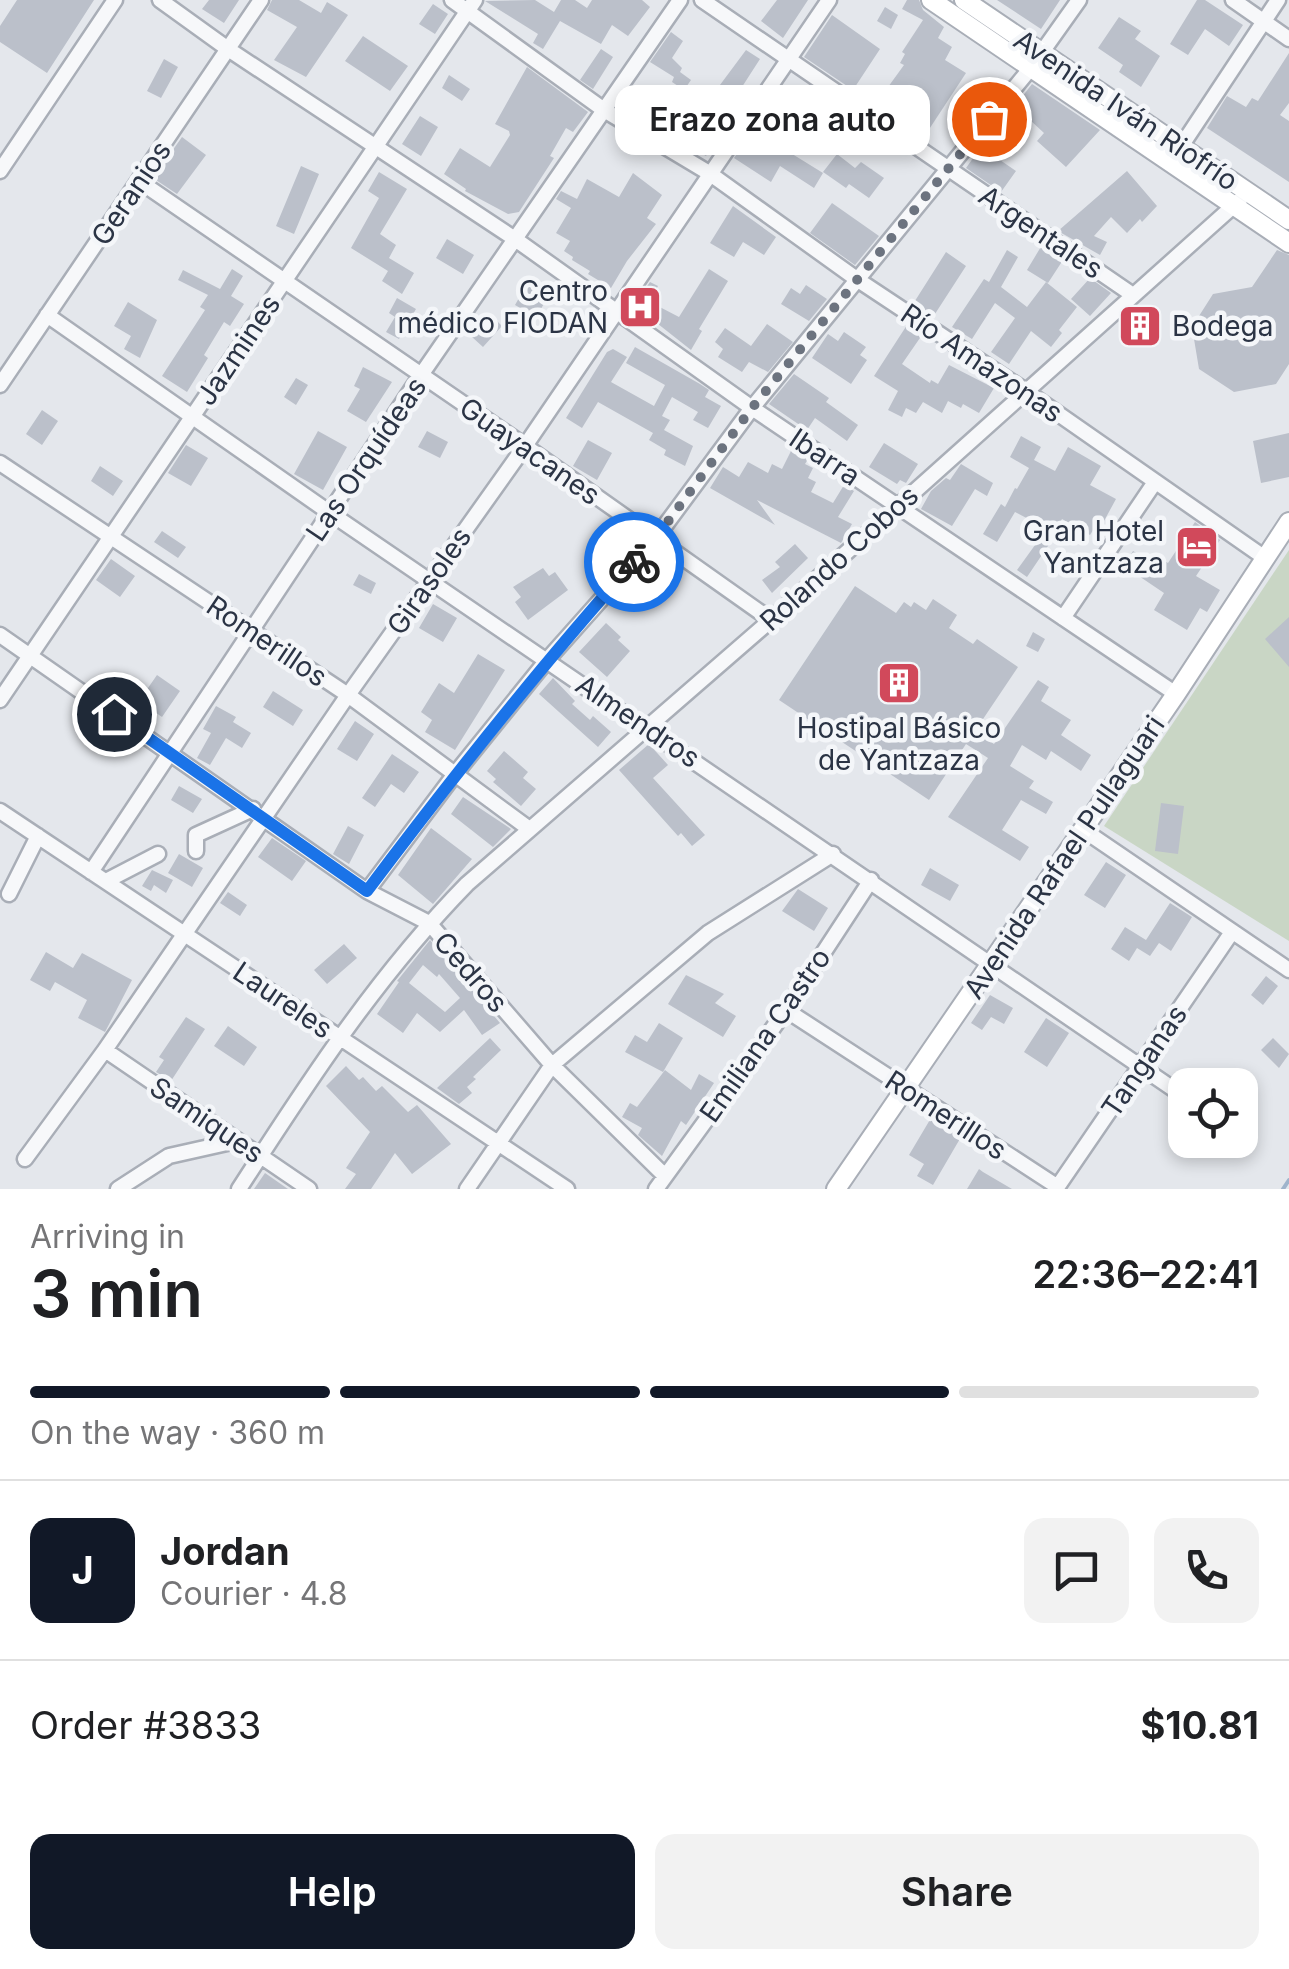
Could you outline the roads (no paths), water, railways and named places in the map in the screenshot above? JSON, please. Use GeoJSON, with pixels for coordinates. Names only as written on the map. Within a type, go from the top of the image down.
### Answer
{"type":"FeatureCollection","features":[{"type":"Feature","properties":{"kind":"main road","name":"Avenida Iván Riofrío"},"geometry":{"type":"LineString","coordinates":[[932,0],[1289,243]]}},
{"type":"Feature","properties":{"kind":"main road","name":"Avenida Iván Riofrío"},"geometry":{"type":"LineString","coordinates":[[964,0],[1289,220]]}},
{"type":"Feature","properties":{"kind":"main road","name":"Avenida Rafael Pullaguari"},"geometry":{"type":"LineString","coordinates":[[836,1189],[1176,694],[1289,522]]}},
{"type":"Feature","properties":{"kind":"street"},"geometry":{"type":"LineString","coordinates":[[0,171],[115,0]]}},
{"type":"Feature","properties":{"kind":"street","name":"Ibarra"},"geometry":{"type":"LineString","coordinates":[[160,0],[617,308],[752,408],[1176,694]]}},
{"type":"Feature","properties":{"kind":"street","name":"Geranios"},"geometry":{"type":"LineString","coordinates":[[0,385],[261,0]]}},
{"type":"Feature","properties":{"kind":"street","name":"Río Amazonas"},"geometry":{"type":"LineString","coordinates":[[452,0],[471,5],[604,110],[709,173],[1264,558]]}},
{"type":"Feature","properties":{"kind":"street","name":"Las Orquídeas"},"geometry":{"type":"LineString","coordinates":[[91,872],[421,375],[680,0]]}},
{"type":"Feature","properties":{"kind":"street","name":"Argentales"},"geometry":{"type":"LineString","coordinates":[[702,0],[1133,296]]}},
{"type":"Feature","properties":{"kind":"street","name":"Girasoles"},"geometry":{"type":"LineString","coordinates":[[24,1159],[105,1050],[259,814],[525,446],[829,0]]}},
{"type":"Feature","properties":{"kind":"street"},"geometry":{"type":"LineString","coordinates":[[367,891],[548,659],[655,539],[752,408],[1030,69],[1079,0]]}},
{"type":"Feature","properties":{"kind":"street"},"geometry":{"type":"LineString","coordinates":[[1233,0],[1289,39]]}},
{"type":"Feature","properties":{"kind":"street"},"geometry":{"type":"LineString","coordinates":[[1180,148],[1278,0]]}},
{"type":"Feature","properties":{"kind":"street","name":"Jazmines"},"geometry":{"type":"LineString","coordinates":[[0,700],[471,5]]}},
{"type":"Feature","properties":{"kind":"street","name":"Guayacanes"},"geometry":{"type":"LineString","coordinates":[[139,180],[771,620]]}},
{"type":"Feature","properties":{"kind":"street","name":"Rolando Cobos"},"geometry":{"type":"LineString","coordinates":[[239,1189],[338,1036],[429,923],[528,828],[771,620],[1248,192]]}},
{"type":"Feature","properties":{"kind":"street","name":"Almendros"},"geometry":{"type":"LineString","coordinates":[[48,315],[330,513],[1168,1085]]}},
{"type":"Feature","properties":{"kind":"street","name":"Romerillos"},"geometry":{"type":"LineString","coordinates":[[0,463],[348,695],[528,828]]}},
{"type":"Feature","properties":{"kind":"street"},"geometry":{"type":"LineString","coordinates":[[1063,618],[1155,482]]}},
{"type":"Feature","properties":{"kind":"street","name":"Cedros"},"geometry":{"type":"LineString","coordinates":[[0,634],[367,891],[429,923],[552,1066],[661,1182]]}},
{"type":"Feature","properties":{"kind":"street","name":"Laureles"},"geometry":{"type":"LineString","coordinates":[[0,812],[567,1189]]}},
{"type":"Feature","properties":{"kind":"street"},"geometry":{"type":"LineString","coordinates":[[196,852],[196,835],[259,814]]}},
{"type":"Feature","properties":{"kind":"street"},"geometry":{"type":"LineString","coordinates":[[1082,828],[1289,970]]}},
{"type":"Feature","properties":{"kind":"street"},"geometry":{"type":"LineString","coordinates":[[9,894],[38,836]]}},
{"type":"Feature","properties":{"kind":"street"},"geometry":{"type":"LineString","coordinates":[[106,881],[158,854]]}},
{"type":"Feature","properties":{"kind":"street"},"geometry":{"type":"LineString","coordinates":[[467,1189],[552,1066],[708,933],[833,854]]}},
{"type":"Feature","properties":{"kind":"street","name":"Emiliana Castro"},"geometry":{"type":"LineString","coordinates":[[661,1182],[786,1010],[872,880]]}},
{"type":"Feature","properties":{"kind":"street","name":"Tanganas"},"geometry":{"type":"LineString","coordinates":[[1057,1188],[1232,932]]}},
{"type":"Feature","properties":{"kind":"street","name":"Romerillos"},"geometry":{"type":"LineString","coordinates":[[786,1010],[1057,1188]]}},
{"type":"Feature","properties":{"kind":"street","name":"Samiques"},"geometry":{"type":"LineString","coordinates":[[105,1050],[309,1189]]}},
{"type":"Feature","properties":{"kind":"street"},"geometry":{"type":"LineString","coordinates":[[118,1189],[169,1156],[236,1141]]}},
{"type":"Feature","properties":{"kind":"waterway"},"geometry":{"type":"LineString","coordinates":[[1283,1189],[1289,1180]]}},
{"type":"Feature","properties":{"kind":"place","name":"Erazo zona auto"},"geometry":{"type":"Point","coordinates":[989,119]}},
{"type":"Feature","properties":{"kind":"place","name":"Centro médico FIODAN"},"geometry":{"type":"Point","coordinates":[640,307]}},
{"type":"Feature","properties":{"kind":"place","name":"Bodega"},"geometry":{"type":"Point","coordinates":[1140,326]}},
{"type":"Feature","properties":{"kind":"place","name":"Gran Hotel Yantzaza"},"geometry":{"type":"Point","coordinates":[1197,547]}},
{"type":"Feature","properties":{"kind":"place","name":"Hostipal Básico de Yantzaza"},"geometry":{"type":"Point","coordinates":[899,683]}}]}
